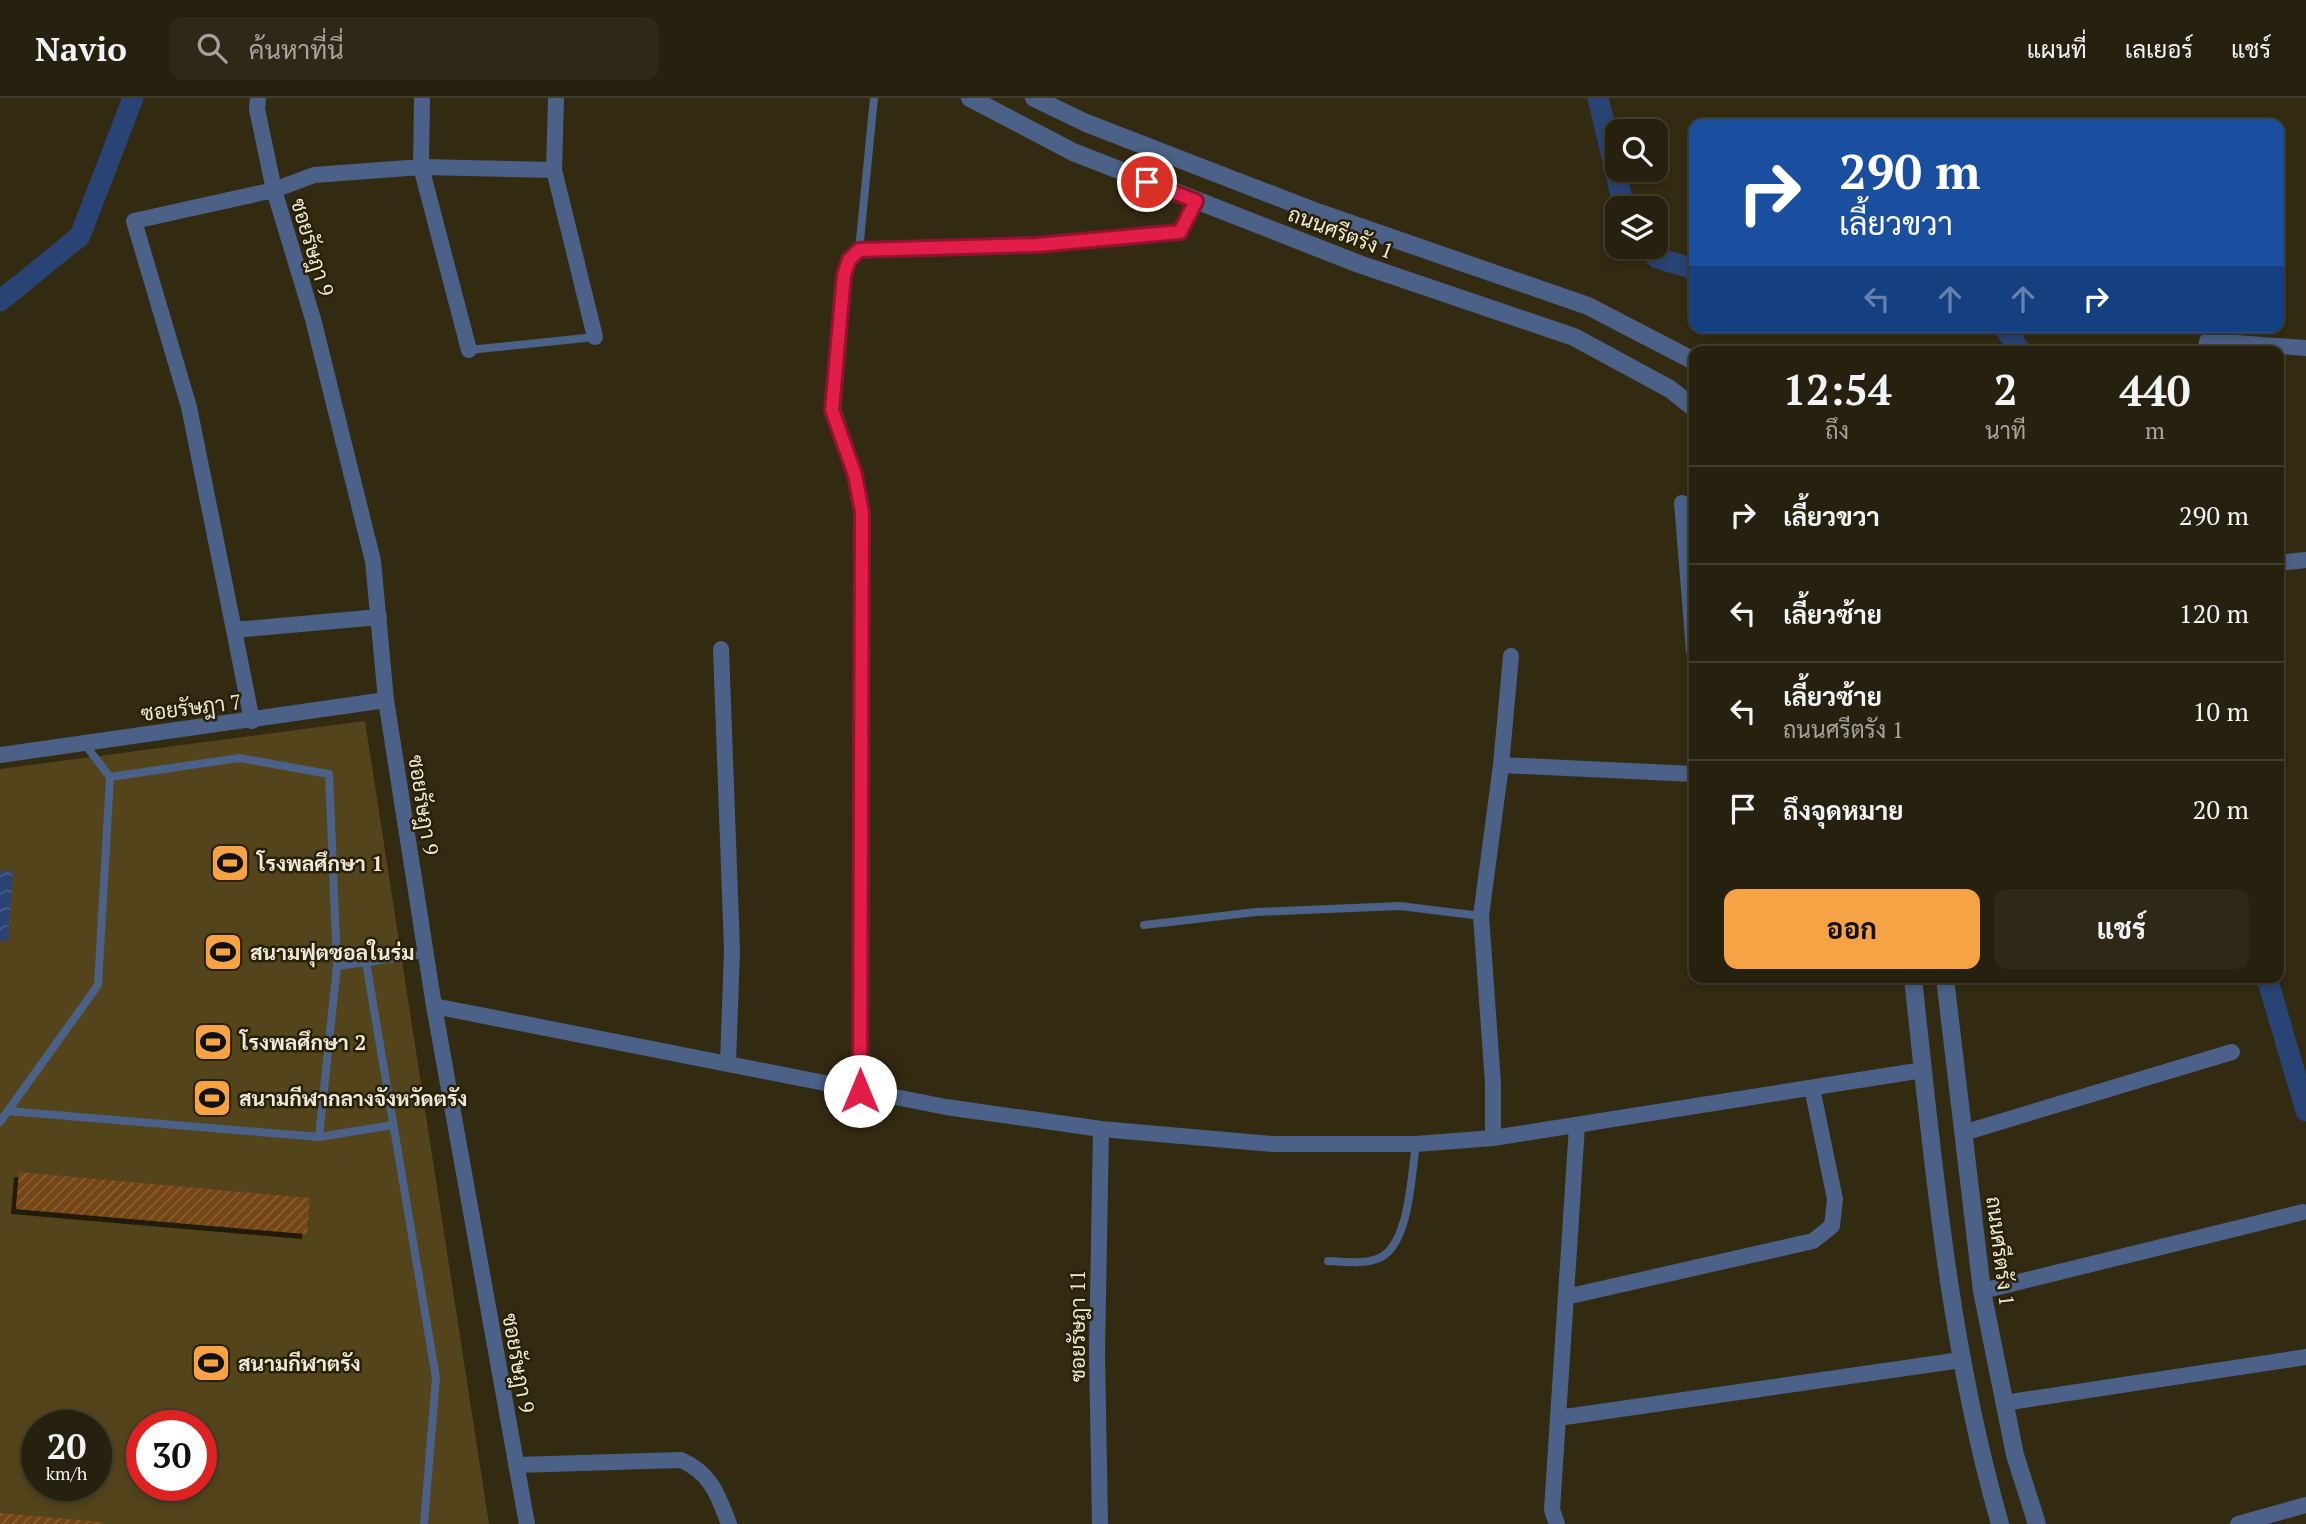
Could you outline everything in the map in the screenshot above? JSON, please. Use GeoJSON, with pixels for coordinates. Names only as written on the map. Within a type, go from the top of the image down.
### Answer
{"type":"FeatureCollection","features":[{"type":"Feature","properties":{"kind":"street","name":"ซอยรัษฎา 9"},"geometry":{"type":"LineString","coordinates":[[258,98],[257,109],[274,190],[313,319],[373,561],[386,700],[434,1006],[527,1524]]}},
{"type":"Feature","properties":{"kind":"street"},"geometry":{"type":"LineString","coordinates":[[422,98],[421,167],[469,350]]}},
{"type":"Feature","properties":{"kind":"street"},"geometry":{"type":"LineString","coordinates":[[556,98],[554,170],[595,337]]}},
{"type":"Feature","properties":{"kind":"street","name":"ถนนศรีตรัง 1"},"geometry":{"type":"LineString","coordinates":[[970,98],[1073,152],[1196,201],[1359,264],[1574,337],[1670,389],[1689,404]]}},
{"type":"Feature","properties":{"kind":"street","name":"ถนนศรีตรัง 1"},"geometry":{"type":"LineString","coordinates":[[1034,98],[1086,123],[1314,211],[1588,306],[1689,358]]}},
{"type":"Feature","properties":{"kind":"street"},"geometry":{"type":"LineString","coordinates":[[251,721],[189,407],[134,221],[274,190],[314,174],[421,167],[554,170]]}},
{"type":"Feature","properties":{"kind":"street"},"geometry":{"type":"LineString","coordinates":[[860,1091],[862,512],[855,475],[832,410],[844,275],[849,260],[859,250],[1037,245],[1180,232],[1196,201]]}},
{"type":"Feature","properties":{"kind":"street"},"geometry":{"type":"LineString","coordinates":[[2207,346],[2207,341],[2278,346]]}},
{"type":"Feature","properties":{"kind":"street"},"geometry":{"type":"LineString","coordinates":[[2284,346],[2306,348]]}},
{"type":"Feature","properties":{"kind":"street"},"geometry":{"type":"LineString","coordinates":[[1682,503],[1689,589]]}},
{"type":"Feature","properties":{"kind":"street"},"geometry":{"type":"LineString","coordinates":[[2284,562],[2306,560]]}},
{"type":"Feature","properties":{"kind":"street"},"geometry":{"type":"LineString","coordinates":[[234,630],[379,617]]}},
{"type":"Feature","properties":{"kind":"street"},"geometry":{"type":"LineString","coordinates":[[721,649],[732,950],[729,1063]]}},
{"type":"Feature","properties":{"kind":"street"},"geometry":{"type":"LineString","coordinates":[[1493,1138],[1481,916],[1501,765],[1511,656]]}},
{"type":"Feature","properties":{"kind":"street","name":"ซอยรัษฎา 7"},"geometry":{"type":"LineString","coordinates":[[0,755],[386,700]]}},
{"type":"Feature","properties":{"kind":"street"},"geometry":{"type":"LineString","coordinates":[[1501,765],[1689,774]]}},
{"type":"Feature","properties":{"kind":"street"},"geometry":{"type":"LineString","coordinates":[[1914,983],[1961,1360],[1970,1412],[2000,1524]]}},
{"type":"Feature","properties":{"kind":"street","name":"ถนนศรีตรัง 1"},"geometry":{"type":"LineString","coordinates":[[1946,983],[1982,1291],[2004,1403],[2037,1524]]}},
{"type":"Feature","properties":{"kind":"street"},"geometry":{"type":"LineString","coordinates":[[434,1006],[860,1091],[1101,1129],[1273,1144],[1416,1144],[1493,1138],[1923,1070]]}},
{"type":"Feature","properties":{"kind":"street"},"geometry":{"type":"LineString","coordinates":[[1963,1133],[2232,1052]]}},
{"type":"Feature","properties":{"kind":"street"},"geometry":{"type":"LineString","coordinates":[[1566,1297],[1813,1241],[1832,1226],[1835,1199],[1812,1088]]}},
{"type":"Feature","properties":{"kind":"street"},"geometry":{"type":"LineString","coordinates":[[1557,1524],[1552,1510],[1577,1126]]}},
{"type":"Feature","properties":{"kind":"street","name":"ซอยรัษฎา 11"},"geometry":{"type":"LineString","coordinates":[[1100,1524],[1097,1353],[1101,1129]]}},
{"type":"Feature","properties":{"kind":"street"},"geometry":{"type":"LineString","coordinates":[[1982,1291],[2303,1212]]}},
{"type":"Feature","properties":{"kind":"street"},"geometry":{"type":"LineString","coordinates":[[2004,1403],[2306,1357]]}},
{"type":"Feature","properties":{"kind":"street"},"geometry":{"type":"LineString","coordinates":[[1558,1418],[1961,1360]]}},
{"type":"Feature","properties":{"kind":"street"},"geometry":{"type":"LineString","coordinates":[[516,1465],[681,1460],[701,1468],[719,1496],[729,1524]]}},
{"type":"Feature","properties":{"kind":"street"},"geometry":{"type":"LineString","coordinates":[[2238,1524],[2306,1505]]}},
{"type":"Feature","properties":{"kind":"lane"},"geometry":{"type":"LineString","coordinates":[[859,250],[874,98]]}},
{"type":"Feature","properties":{"kind":"lane"},"geometry":{"type":"LineString","coordinates":[[469,350],[595,337]]}},
{"type":"Feature","properties":{"kind":"lane"},"geometry":{"type":"LineString","coordinates":[[0,1122],[98,985],[110,777],[83,742]]}},
{"type":"Feature","properties":{"kind":"lane"},"geometry":{"type":"LineString","coordinates":[[110,777],[239,758],[329,774],[337,966],[319,1137]]}},
{"type":"Feature","properties":{"kind":"lane"},"geometry":{"type":"LineString","coordinates":[[1144,925],[1256,912],[1400,906],[1481,916]]}},
{"type":"Feature","properties":{"kind":"lane"},"geometry":{"type":"LineString","coordinates":[[337,966],[426,954]]}},
{"type":"Feature","properties":{"kind":"lane"},"geometry":{"type":"LineString","coordinates":[[366,962],[436,1378],[424,1524]]}},
{"type":"Feature","properties":{"kind":"lane"},"geometry":{"type":"LineString","coordinates":[[8,1111],[319,1137],[393,1125]]}},
{"type":"Feature","properties":{"kind":"lane"},"geometry":{"type":"LineString","coordinates":[[1328,1261],[1360,1262],[1378,1259],[1394,1249],[1401,1232],[1416,1144]]}},
{"type":"Feature","properties":{"kind":"shaded area","name":"สนามกีฬากลางจังหวัดตรัง"},"geometry":{"type":"Polygon","coordinates":[[[365,721],[489,1524],[0,1524],[0,769],[365,721]]]}},
{"type":"Feature","properties":{"kind":"water"},"geometry":{"type":"Polygon","coordinates":[[[0,871],[13,871],[8,941],[0,941],[0,871]]]}},
{"type":"Feature","properties":{"kind":"building"},"geometry":{"type":"Polygon","coordinates":[[[19,1172],[310,1198],[307,1234],[16,1209],[19,1172]]]}},
{"type":"Feature","properties":{"kind":"building"},"geometry":{"type":"Polygon","coordinates":[[[0,1513],[103,1522],[0,1524],[0,1513]]]}},
{"type":"Feature","properties":{"kind":"waterway"},"geometry":{"type":"LineString","coordinates":[[0,301],[80,236],[133,98]]}},
{"type":"Feature","properties":{"kind":"waterway"},"geometry":{"type":"LineString","coordinates":[[1598,98],[1621,196]]}},
{"type":"Feature","properties":{"kind":"waterway"},"geometry":{"type":"LineString","coordinates":[[1660,259],[1689,268]]}},
{"type":"Feature","properties":{"kind":"waterway"},"geometry":{"type":"LineString","coordinates":[[2008,333],[2017,346]]}},
{"type":"Feature","properties":{"kind":"waterway"},"geometry":{"type":"LineString","coordinates":[[2268,983],[2306,1111]]}},
{"type":"Feature","properties":{"kind":"place","name":"โรงพลศึกษา 1"},"geometry":{"type":"Point","coordinates":[230,863]}},
{"type":"Feature","properties":{"kind":"place","name":"สนามฟุตซอลในร่ม"},"geometry":{"type":"Point","coordinates":[223,952]}},
{"type":"Feature","properties":{"kind":"place","name":"โรงพลศึกษา 2"},"geometry":{"type":"Point","coordinates":[213,1042]}},
{"type":"Feature","properties":{"kind":"place","name":"สนามกีฬากลางจังหวัดตรัง"},"geometry":{"type":"Point","coordinates":[212,1098]}},
{"type":"Feature","properties":{"kind":"place","name":"สนามกีฬาตรัง"},"geometry":{"type":"Point","coordinates":[211,1363]}},
{"type":"Feature","properties":{"kind":"route"},"geometry":{"type":"LineString","coordinates":[[860,1091],[862,512],[855,475],[832,410],[844,275],[849,260],[859,250],[1037,245],[1180,232],[1196,201],[1147,182]]}}]}
